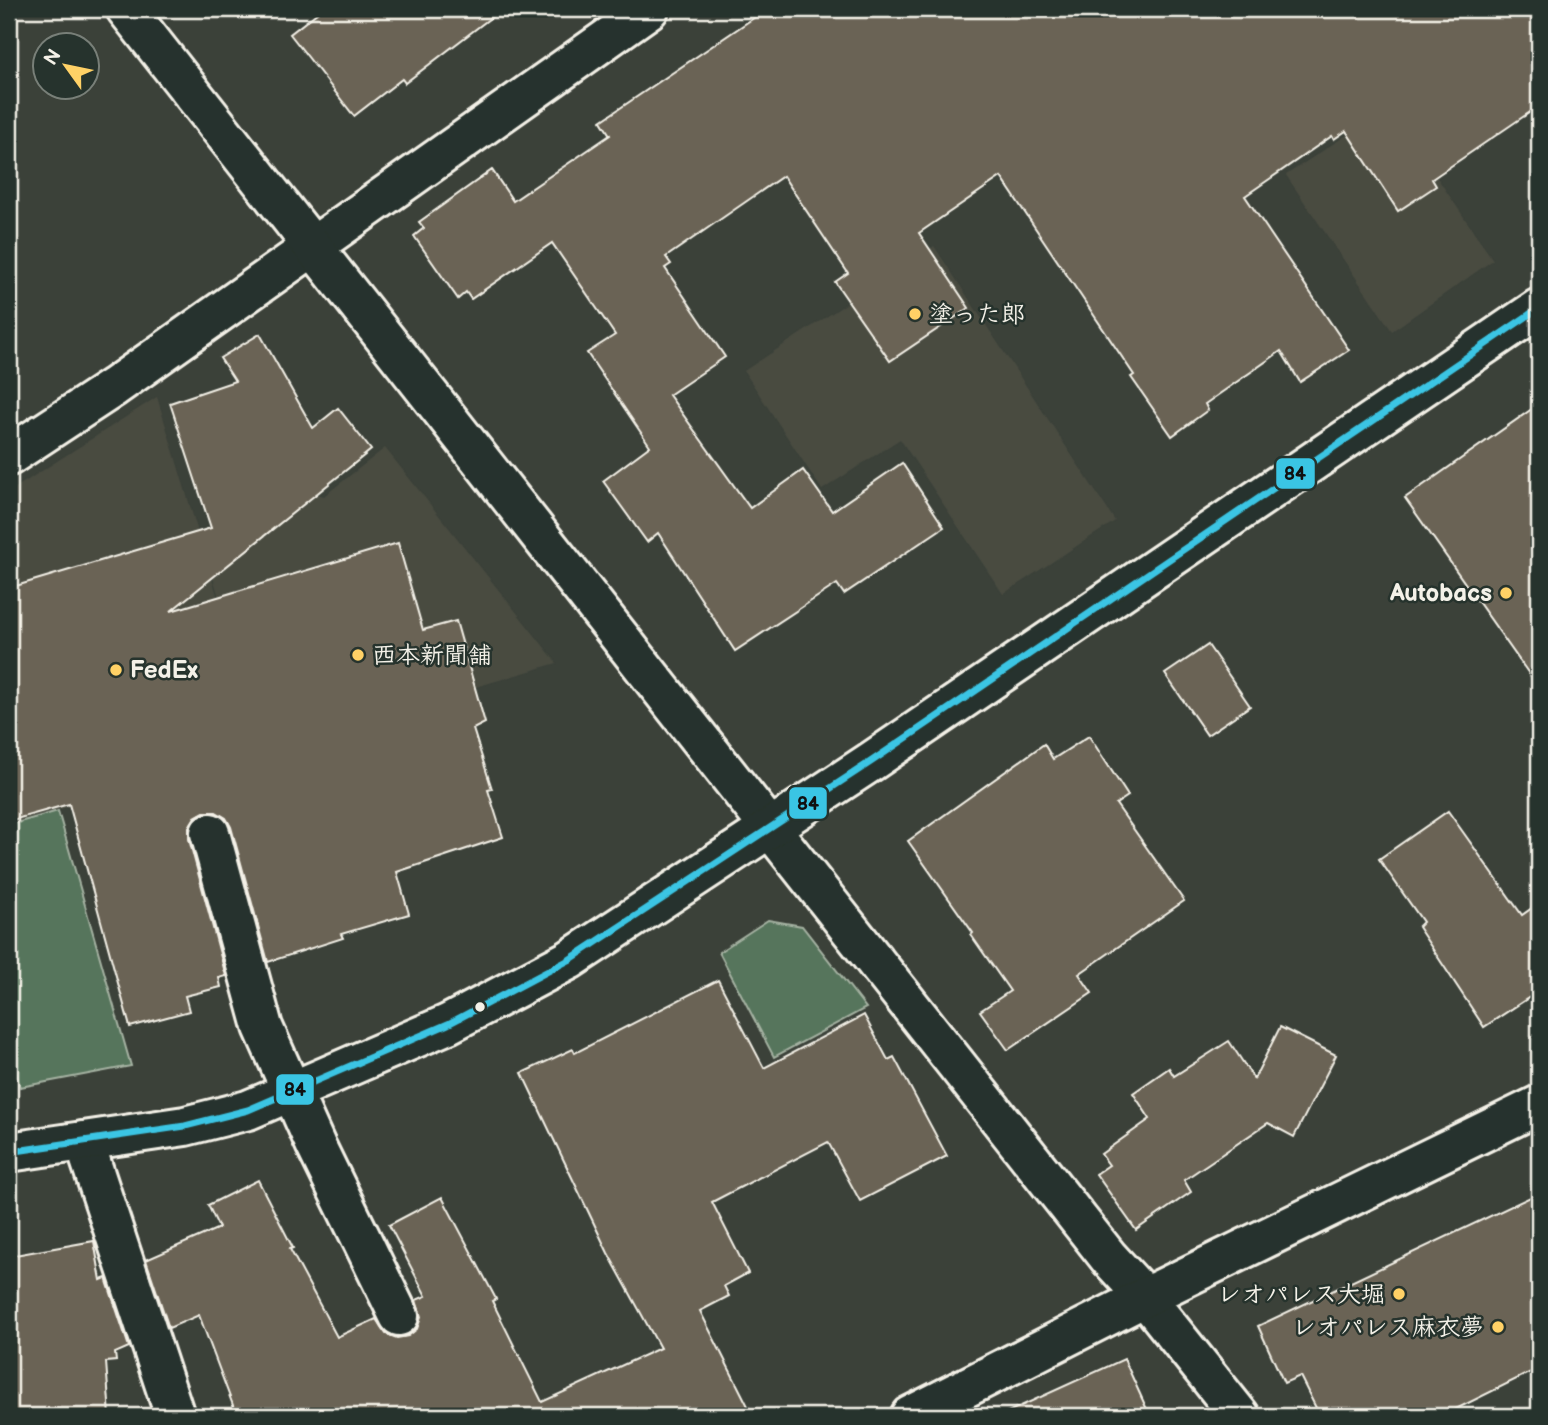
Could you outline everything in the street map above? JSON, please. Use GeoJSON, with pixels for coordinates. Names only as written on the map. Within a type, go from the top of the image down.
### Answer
{"type":"FeatureCollection","features":[{"type":"Feature","properties":{"kind":"street"},"geometry":{"type":"LineString","coordinates":[[126,9],[1100,1247],[1145,1297],[1240,1416]]}},
{"type":"Feature","properties":{"kind":"street"},"geometry":{"type":"LineString","coordinates":[[9,456],[114,387],[649,9]]}},
{"type":"Feature","properties":{"kind":"street"},"geometry":{"type":"LineString","coordinates":[[9,1152],[185,1126],[248,1110],[448,1024],[569,960],[872,761],[1539,308]]}},
{"type":"Feature","properties":{"kind":"street"},"geometry":{"type":"LineString","coordinates":[[210,833],[263,1027],[291,1092],[399,1316]]}},
{"type":"Feature","properties":{"kind":"street"},"geometry":{"type":"LineString","coordinates":[[910,1416],[1145,1297],[1539,1105]]}},
{"type":"Feature","properties":{"kind":"street"},"geometry":{"type":"LineString","coordinates":[[84,1141],[175,1416]]}},
{"type":"Feature","properties":{"kind":"shaded area"},"geometry":{"type":"Polygon","coordinates":[[[1389,107],[1493,260],[1392,331],[1286,175],[1389,107]]]}},
{"type":"Feature","properties":{"kind":"shaded area"},"geometry":{"type":"Polygon","coordinates":[[[934,246],[1115,521],[1003,594],[900,439],[822,490],[744,371],[934,246]]]}},
{"type":"Feature","properties":{"kind":"shaded area","name":"FedEx"},"geometry":{"type":"Polygon","coordinates":[[[157,397],[264,750],[9,824],[9,492],[157,397]]]}},
{"type":"Feature","properties":{"kind":"shaded area"},"geometry":{"type":"Polygon","coordinates":[[[385,448],[557,663],[265,749],[205,551],[307,491],[324,496],[385,448]]]}},
{"type":"Feature","properties":{"kind":"green space"},"geometry":{"type":"Polygon","coordinates":[[[58,811],[131,1066],[20,1087],[9,1048],[9,825],[58,811]]]}},
{"type":"Feature","properties":{"kind":"green space"},"geometry":{"type":"Polygon","coordinates":[[[768,920],[802,926],[866,1008],[774,1057],[719,952],[768,920]]]}},
{"type":"Feature","properties":{"kind":"building"},"geometry":{"type":"Polygon","coordinates":[[[322,9],[502,9],[405,83],[402,79],[354,116],[290,34],[322,9]]]}},
{"type":"Feature","properties":{"kind":"building"},"geometry":{"type":"Polygon","coordinates":[[[767,9],[1524,9],[1539,31],[1539,106],[1432,179],[1436,186],[1398,211],[1346,131],[1334,139],[1332,136],[1245,196],[1349,350],[1300,382],[1281,351],[1205,404],[1208,410],[1172,436],[1001,177],[919,233],[969,308],[890,361],[835,282],[848,273],[783,176],[666,257],[671,264],[665,268],[725,357],[669,395],[750,508],[803,470],[832,511],[902,463],[944,527],[844,594],[837,584],[735,651],[658,533],[647,542],[603,481],[650,446],[587,353],[615,335],[552,243],[471,299],[466,292],[458,299],[414,236],[424,228],[419,222],[492,170],[513,201],[610,135],[601,121],[767,9]]]}},
{"type":"Feature","properties":{"kind":"building"},"geometry":{"type":"Polygon","coordinates":[[[260,334],[313,428],[338,408],[371,450],[171,611],[398,543],[423,630],[456,621],[485,723],[473,729],[492,789],[488,790],[503,837],[397,872],[409,914],[341,934],[343,938],[268,962],[231,827],[226,818],[216,812],[204,812],[195,817],[189,827],[189,839],[226,976],[219,978],[221,987],[185,996],[189,1011],[130,1027],[69,804],[9,821],[9,588],[211,528],[170,403],[235,381],[220,358],[260,334]]]}},
{"type":"Feature","properties":{"kind":"building","name":"Autobacs"},"geometry":{"type":"Polygon","coordinates":[[[1539,404],[1539,688],[1405,498],[1539,404]]]}},
{"type":"Feature","properties":{"kind":"building"},"geometry":{"type":"Polygon","coordinates":[[[1208,645],[1250,706],[1207,735],[1165,674],[1208,645]]]}},
{"type":"Feature","properties":{"kind":"building"},"geometry":{"type":"Polygon","coordinates":[[[1089,736],[1128,796],[1116,804],[1184,901],[1079,974],[1092,993],[1008,1050],[980,1011],[1010,991],[908,841],[1044,744],[1053,759],[1089,736]]]}},
{"type":"Feature","properties":{"kind":"building"},"geometry":{"type":"Polygon","coordinates":[[[1448,811],[1522,915],[1539,903],[1539,991],[1484,1027],[1418,927],[1423,922],[1379,859],[1448,811]]]}},
{"type":"Feature","properties":{"kind":"building"},"geometry":{"type":"Polygon","coordinates":[[[718,980],[764,1068],[864,1015],[888,1060],[894,1057],[947,1156],[860,1201],[828,1142],[712,1202],[748,1273],[724,1286],[729,1296],[700,1311],[753,1416],[237,1416],[199,1315],[169,1328],[146,1260],[219,1228],[208,1205],[258,1180],[293,1248],[290,1249],[337,1337],[376,1319],[386,1334],[397,1338],[408,1336],[417,1329],[421,1317],[416,1300],[426,1296],[389,1225],[442,1197],[496,1299],[492,1301],[542,1402],[660,1348],[608,1253],[522,1073],[573,1049],[575,1053],[718,980]]]}},
{"type":"Feature","properties":{"kind":"building"},"geometry":{"type":"Polygon","coordinates":[[[1280,1027],[1336,1055],[1294,1137],[1268,1123],[1184,1180],[1191,1192],[1136,1230],[1096,1174],[1109,1165],[1101,1154],[1150,1119],[1133,1093],[1169,1068],[1174,1076],[1229,1041],[1254,1079],[1280,1027]]]}},
{"type":"Feature","properties":{"kind":"building"},"geometry":{"type":"Polygon","coordinates":[[[1539,1193],[1539,1368],[1442,1416],[1320,1416],[1300,1376],[1284,1383],[1258,1326],[1539,1193]]]}},
{"type":"Feature","properties":{"kind":"building"},"geometry":{"type":"Polygon","coordinates":[[[94,1241],[101,1280],[106,1278],[129,1347],[115,1353],[116,1361],[106,1362],[110,1416],[9,1416],[9,1256],[94,1241]]]}},
{"type":"Feature","properties":{"kind":"building"},"geometry":{"type":"Polygon","coordinates":[[[1124,1359],[1150,1416],[999,1416],[1124,1359]]]}},
{"type":"Feature","properties":{"kind":"transit line","name":"84"},"geometry":{"type":"LineString","coordinates":[[9,1152],[185,1126],[248,1110],[448,1024],[569,960],[872,761],[1539,308]]}},
{"type":"Feature","properties":{"kind":"place","name":"塗った郎"},"geometry":{"type":"Point","coordinates":[915,314]}},
{"type":"Feature","properties":{"kind":"place","name":"Autobacs"},"geometry":{"type":"Point","coordinates":[1506,593]}},
{"type":"Feature","properties":{"kind":"place","name":"西本新聞舗"},"geometry":{"type":"Point","coordinates":[358,655]}},
{"type":"Feature","properties":{"kind":"place","name":"FedEx"},"geometry":{"type":"Point","coordinates":[116,670]}},
{"type":"Feature","properties":{"kind":"place","name":"レオパレス大堀"},"geometry":{"type":"Point","coordinates":[1399,1294]}},
{"type":"Feature","properties":{"kind":"place","name":"レオパレス麻衣夢"},"geometry":{"type":"Point","coordinates":[1498,1327]}}]}
